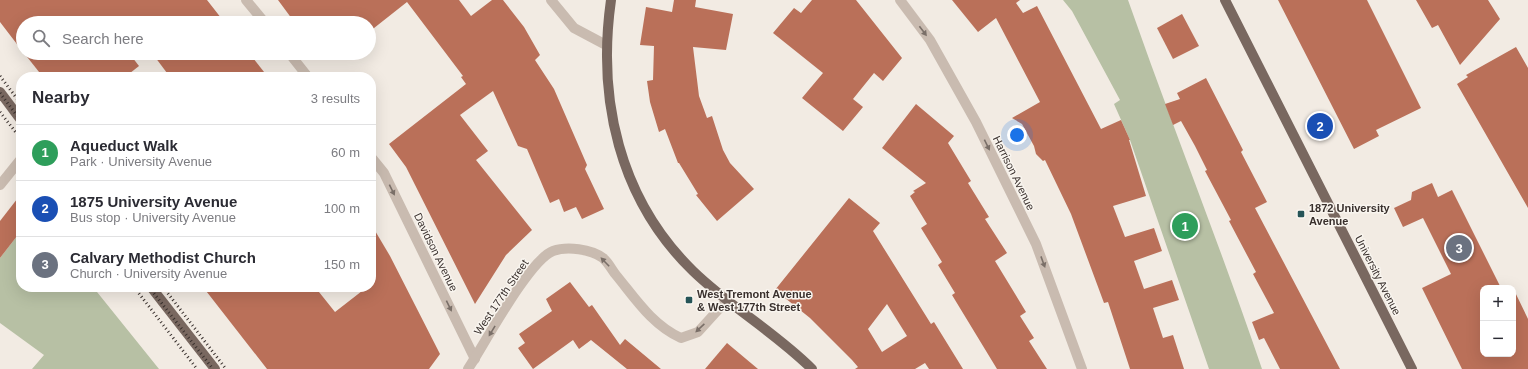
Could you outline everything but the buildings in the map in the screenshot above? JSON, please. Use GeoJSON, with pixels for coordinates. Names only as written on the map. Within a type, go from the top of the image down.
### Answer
{"type":"FeatureCollection","features":[{"type":"Feature","properties":{"kind":"main road"},"geometry":{"type":"LineString","coordinates":[[611,0],[606,45],[607,84],[612,119],[617,142],[634,186],[646,210],[675,251],[692,270],[726,300],[778,338],[812,369]]}},
{"type":"Feature","properties":{"kind":"main road","name":"University Avenue"},"geometry":{"type":"LineString","coordinates":[[1225,0],[1412,369]]}},
{"type":"Feature","properties":{"kind":"main road"},"geometry":{"type":"LineString","coordinates":[[0,92],[16,113]]}},
{"type":"Feature","properties":{"kind":"main road"},"geometry":{"type":"LineString","coordinates":[[155,292],[212,368]]}},
{"type":"Feature","properties":{"kind":"street"},"geometry":{"type":"LineString","coordinates":[[246,0],[259,16]]}},
{"type":"Feature","properties":{"kind":"street"},"geometry":{"type":"LineString","coordinates":[[551,0],[574,28],[606,45]]}},
{"type":"Feature","properties":{"kind":"street","name":"Harrison Avenue"},"geometry":{"type":"LineString","coordinates":[[900,0],[933,47],[976,122],[1032,236],[1082,369]]}},
{"type":"Feature","properties":{"kind":"street"},"geometry":{"type":"LineString","coordinates":[[294,60],[304,72]]}},
{"type":"Feature","properties":{"kind":"street","name":"Davidson Avenue"},"geometry":{"type":"LineString","coordinates":[[376,163],[384,173],[475,359]]}},
{"type":"Feature","properties":{"kind":"street"},"geometry":{"type":"LineString","coordinates":[[0,185],[16,165]]}},
{"type":"Feature","properties":{"kind":"street","name":"West 177th Street"},"geometry":{"type":"LineString","coordinates":[[468,369],[517,291],[539,261],[552,251],[571,249],[589,251],[603,258],[657,324],[680,338],[698,332],[726,300]]}},
{"type":"Feature","properties":{"kind":"green space"},"geometry":{"type":"Polygon","coordinates":[[[1063,0],[1128,0],[1262,369],[1209,369],[1130,140],[1114,104],[1120,100],[1072,11],[1063,0]]]}},
{"type":"Feature","properties":{"kind":"green space"},"geometry":{"type":"Polygon","coordinates":[[[16,237],[16,292],[97,292],[159,369],[32,369],[44,355],[0,323],[0,258],[16,237]]]}},
{"type":"Feature","properties":{"kind":"railway"},"geometry":{"type":"LineString","coordinates":[[0,76],[16,97]]}},
{"type":"Feature","properties":{"kind":"railway"},"geometry":{"type":"LineString","coordinates":[[0,93],[16,114]]}},
{"type":"Feature","properties":{"kind":"railway"},"geometry":{"type":"LineString","coordinates":[[0,112],[16,133]]}},
{"type":"Feature","properties":{"kind":"railway"},"geometry":{"type":"LineString","coordinates":[[138,292],[197,369]]}},
{"type":"Feature","properties":{"kind":"railway"},"geometry":{"type":"LineString","coordinates":[[153,292],[213,369]]}},
{"type":"Feature","properties":{"kind":"railway"},"geometry":{"type":"LineString","coordinates":[[167,292],[226,369]]}},
{"type":"Feature","properties":{"kind":"place","name":"1875 University Avenue"},"geometry":{"type":"Point","coordinates":[1320,126]}},
{"type":"Feature","properties":{"kind":"place","name":"1872 University Avenue"},"geometry":{"type":"Point","coordinates":[1301,214]}},
{"type":"Feature","properties":{"kind":"place","name":"Aqueduct Walk"},"geometry":{"type":"Point","coordinates":[1185,226]}},
{"type":"Feature","properties":{"kind":"place","name":"Calvary Methodist Church"},"geometry":{"type":"Point","coordinates":[1459,248]}},
{"type":"Feature","properties":{"kind":"place","name":"West Tremont Avenue & West 177th Street"},"geometry":{"type":"Point","coordinates":[689,300]}}]}
